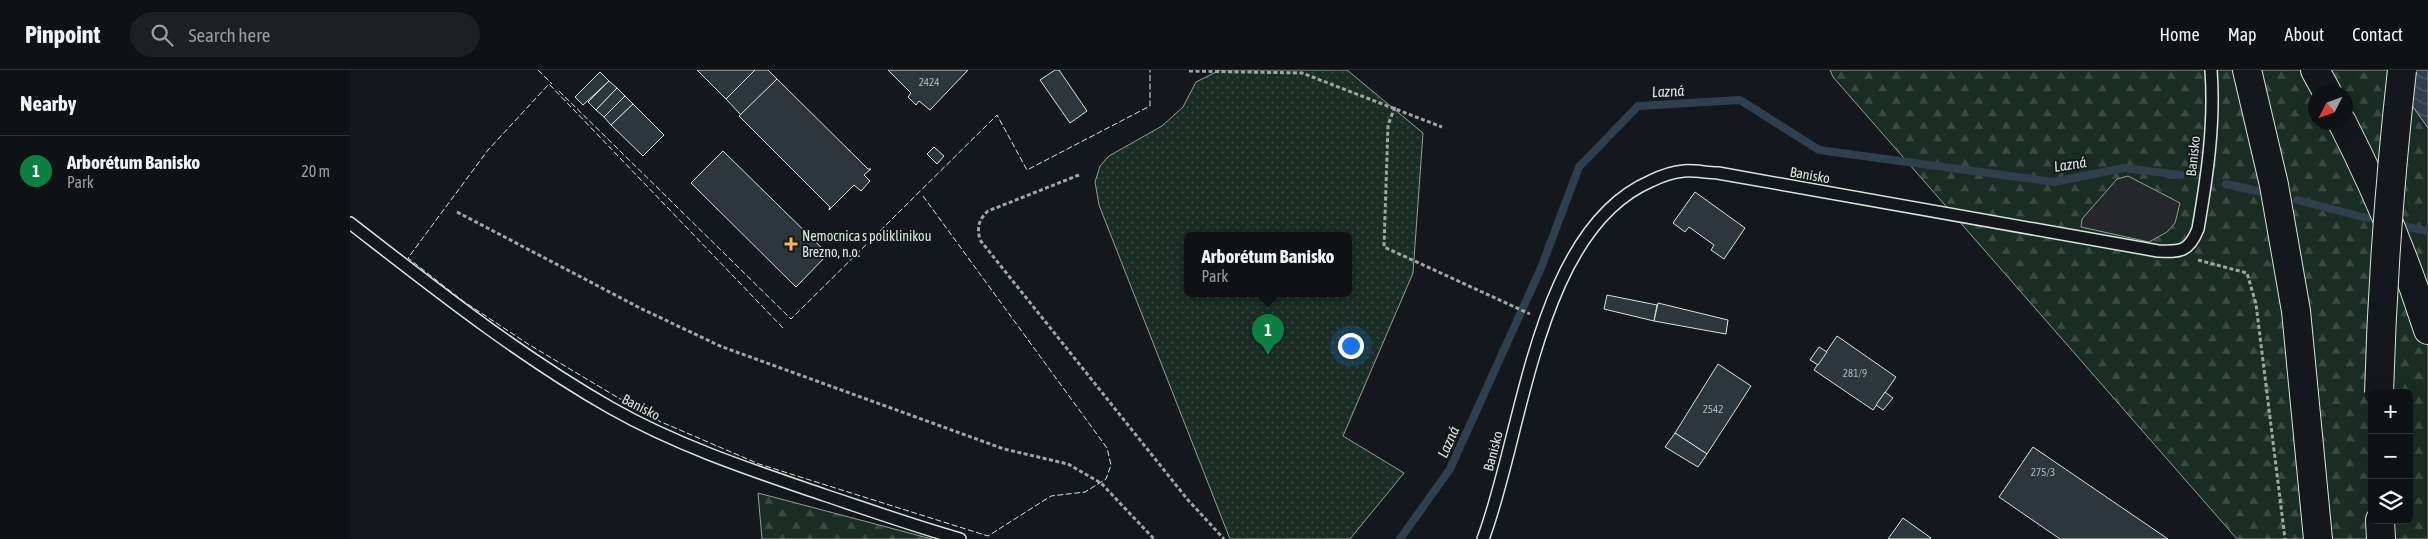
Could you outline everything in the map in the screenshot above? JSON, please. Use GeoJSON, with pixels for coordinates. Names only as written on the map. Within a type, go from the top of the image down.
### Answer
{"type":"FeatureCollection","features":[{"type":"Feature","properties":{"kind":"main road"},"geometry":{"type":"LineString","coordinates":[[2247,70],[2274,185],[2296,311],[2318,539]]}},
{"type":"Feature","properties":{"kind":"main road"},"geometry":{"type":"LineString","coordinates":[[2315,70],[2323,85]]}},
{"type":"Feature","properties":{"kind":"main road"},"geometry":{"type":"LineString","coordinates":[[2379,389],[2382,302],[2394,136],[2402,70]]}},
{"type":"Feature","properties":{"kind":"main road"},"geometry":{"type":"LineString","coordinates":[[2346,130],[2369,175],[2396,237],[2428,330]]}},
{"type":"Feature","properties":{"kind":"main road"},"geometry":{"type":"LineString","coordinates":[[2380,524],[2381,539]]}},
{"type":"Feature","properties":{"kind":"lane","name":"Banisko"},"geometry":{"type":"LineString","coordinates":[[1483,539],[1540,336],[1549,312],[1577,250],[1597,220],[1617,201],[1637,187],[1659,177],[1684,171],[1718,173],[2158,251],[2175,252],[2187,248],[2193,241],[2198,229],[2210,142],[2212,109],[2211,70]]}},
{"type":"Feature","properties":{"kind":"lane","name":"Banisko"},"geometry":{"type":"LineString","coordinates":[[350,222],[476,320],[568,383],[612,409],[662,434],[719,458],[960,539]]}},
{"type":"Feature","properties":{"kind":"path"},"geometry":{"type":"LineString","coordinates":[[1189,71],[1302,73],[1396,107],[1442,127]]}},
{"type":"Feature","properties":{"kind":"path"},"geometry":{"type":"LineString","coordinates":[[1396,107],[1388,125],[1384,247],[1504,304],[1532,315]]}},
{"type":"Feature","properties":{"kind":"path"},"geometry":{"type":"LineString","coordinates":[[1079,174],[988,211],[981,217],[977,230],[980,240],[1188,500],[1224,539]]}},
{"type":"Feature","properties":{"kind":"path"},"geometry":{"type":"LineString","coordinates":[[457,212],[640,308],[720,346],[1004,449],[1068,464],[1101,483],[1154,539]]}},
{"type":"Feature","properties":{"kind":"path"},"geometry":{"type":"LineString","coordinates":[[2158,251],[2247,273],[2256,304],[2285,539]]}},
{"type":"Feature","properties":{"kind":"green space"},"geometry":{"type":"Polygon","coordinates":[[[1220,70],[1347,70],[1423,133],[1413,273],[1343,436],[1404,473],[1350,539],[1230,539],[1099,205],[1095,182],[1100,166],[1109,156],[1162,126],[1183,107],[1196,82],[1220,70]]]}},
{"type":"Feature","properties":{"kind":"green space"},"geometry":{"type":"Polygon","coordinates":[[[1830,70],[2387,70],[2428,128],[2428,539],[2237,539],[1833,77],[1830,70]]]}},
{"type":"Feature","properties":{"kind":"green space"},"geometry":{"type":"Polygon","coordinates":[[[758,493],[932,539],[762,539],[758,493]]]}},
{"type":"Feature","properties":{"kind":"shaded area"},"geometry":{"type":"Polygon","coordinates":[[[2128,176],[2180,203],[2175,223],[2167,232],[2149,242],[2081,227],[2082,219],[2117,179],[2128,176]]]}},
{"type":"Feature","properties":{"kind":"water"},"geometry":{"type":"Polygon","coordinates":[[[2387,70],[2428,70],[2428,128],[2387,70]]]}},
{"type":"Feature","properties":{"kind":"building"},"geometry":{"type":"Polygon","coordinates":[[[697,70],[755,70],[726,99],[697,70]]]}},
{"type":"Feature","properties":{"kind":"building"},"geometry":{"type":"Polygon","coordinates":[[[755,70],[768,70],[777,79],[741,115],[726,99],[755,70]]]}},
{"type":"Feature","properties":{"kind":"building"},"geometry":{"type":"Polygon","coordinates":[[[888,70],[968,70],[930,110],[919,101],[916,105],[908,97],[911,93],[888,70]]]}},
{"type":"Feature","properties":{"kind":"building"},"geometry":{"type":"Polygon","coordinates":[[[1055,70],[1059,70],[1087,111],[1070,123],[1040,80],[1055,70]]]}},
{"type":"Feature","properties":{"kind":"building"},"geometry":{"type":"Polygon","coordinates":[[[600,72],[609,81],[583,105],[575,97],[600,72]]]}},
{"type":"Feature","properties":{"kind":"building"},"geometry":{"type":"Polygon","coordinates":[[[777,79],[868,169],[871,169],[864,175],[870,181],[861,191],[854,185],[829,210],[830,207],[739,116],[777,79]]]}},
{"type":"Feature","properties":{"kind":"building"},"geometry":{"type":"Polygon","coordinates":[[[609,81],[617,88],[596,110],[588,102],[609,81]]]}},
{"type":"Feature","properties":{"kind":"building"},"geometry":{"type":"Polygon","coordinates":[[[617,88],[625,96],[604,117],[596,110],[617,88]]]}},
{"type":"Feature","properties":{"kind":"building"},"geometry":{"type":"Polygon","coordinates":[[[625,96],[633,104],[611,125],[604,117],[625,96]]]}},
{"type":"Feature","properties":{"kind":"building"},"geometry":{"type":"Polygon","coordinates":[[[633,104],[664,135],[643,156],[611,125],[633,104]]]}},
{"type":"Feature","properties":{"kind":"building"},"geometry":{"type":"Polygon","coordinates":[[[934,147],[944,156],[937,164],[927,154],[934,147]]]}},
{"type":"Feature","properties":{"kind":"building"},"geometry":{"type":"Polygon","coordinates":[[[723,151],[828,254],[796,287],[691,183],[723,151]]]}},
{"type":"Feature","properties":{"kind":"building"},"geometry":{"type":"Polygon","coordinates":[[[1695,192],[1745,228],[1724,259],[1711,250],[1714,245],[1689,227],[1685,232],[1673,223],[1695,192]]]}},
{"type":"Feature","properties":{"kind":"building"},"geometry":{"type":"Polygon","coordinates":[[[1607,295],[1657,305],[1654,321],[1604,309],[1607,295]]]}},
{"type":"Feature","properties":{"kind":"building"},"geometry":{"type":"Polygon","coordinates":[[[1658,303],[1728,320],[1726,334],[1654,321],[1658,303]]]}},
{"type":"Feature","properties":{"kind":"building"},"geometry":{"type":"Polygon","coordinates":[[[1837,336],[1896,377],[1873,410],[1814,370],[1837,336]]]}},
{"type":"Feature","properties":{"kind":"building"},"geometry":{"type":"Polygon","coordinates":[[[1819,347],[1827,352],[1818,365],[1810,360],[1819,347]]]}},
{"type":"Feature","properties":{"kind":"building"},"geometry":{"type":"Polygon","coordinates":[[[1718,364],[1751,386],[1707,454],[1675,433],[1718,364]]]}},
{"type":"Feature","properties":{"kind":"building"},"geometry":{"type":"Polygon","coordinates":[[[1885,392],[1893,398],[1883,410],[1876,405],[1885,392]]]}},
{"type":"Feature","properties":{"kind":"building"},"geometry":{"type":"Polygon","coordinates":[[[1675,433],[1707,454],[1698,467],[1665,447],[1675,433]]]}},
{"type":"Feature","properties":{"kind":"building"},"geometry":{"type":"Polygon","coordinates":[[[2033,447],[2168,539],[2060,539],[1999,497],[2033,447]]]}},
{"type":"Feature","properties":{"kind":"building"},"geometry":{"type":"Polygon","coordinates":[[[1903,518],[1931,538],[1888,539],[1903,518]]]}},
{"type":"Feature","properties":{"kind":"waterway","name":"Lazná"},"geometry":{"type":"LineString","coordinates":[[1400,539],[1450,469],[1541,268],[1579,167],[1638,106],[1740,100],[1819,150],[2054,182],[2124,168],[2181,175]]}},
{"type":"Feature","properties":{"kind":"waterway","name":"Lazná"},"geometry":{"type":"LineString","coordinates":[[2226,184],[2262,192]]}},
{"type":"Feature","properties":{"kind":"waterway","name":"Lazná"},"geometry":{"type":"LineString","coordinates":[[2297,200],[2367,218]]}},
{"type":"Feature","properties":{"kind":"waterway","name":"Lazná"},"geometry":{"type":"LineString","coordinates":[[2403,226],[2428,231]]}},
{"type":"Feature","properties":{"kind":"fence"},"geometry":{"type":"LineString","coordinates":[[538,70],[552,84]]}},
{"type":"Feature","properties":{"kind":"fence"},"geometry":{"type":"LineString","coordinates":[[559,91],[791,319],[997,115],[1027,170],[1150,106],[1150,70]]}},
{"type":"Feature","properties":{"kind":"fence"},"geometry":{"type":"LineString","coordinates":[[783,328],[549,84],[488,150],[408,258],[463,301],[528,344],[652,418],[759,464],[988,536],[1051,496],[1085,492],[1106,479],[1111,465],[1107,448],[923,196]]}},
{"type":"Feature","properties":{"kind":"place","name":"Nemocnica s poliklinikou Brezno, n.o."},"geometry":{"type":"Point","coordinates":[791,244]}},
{"type":"Feature","properties":{"kind":"place","name":"Arborétum Banisko"},"geometry":{"type":"Point","coordinates":[1268,355]}}]}
